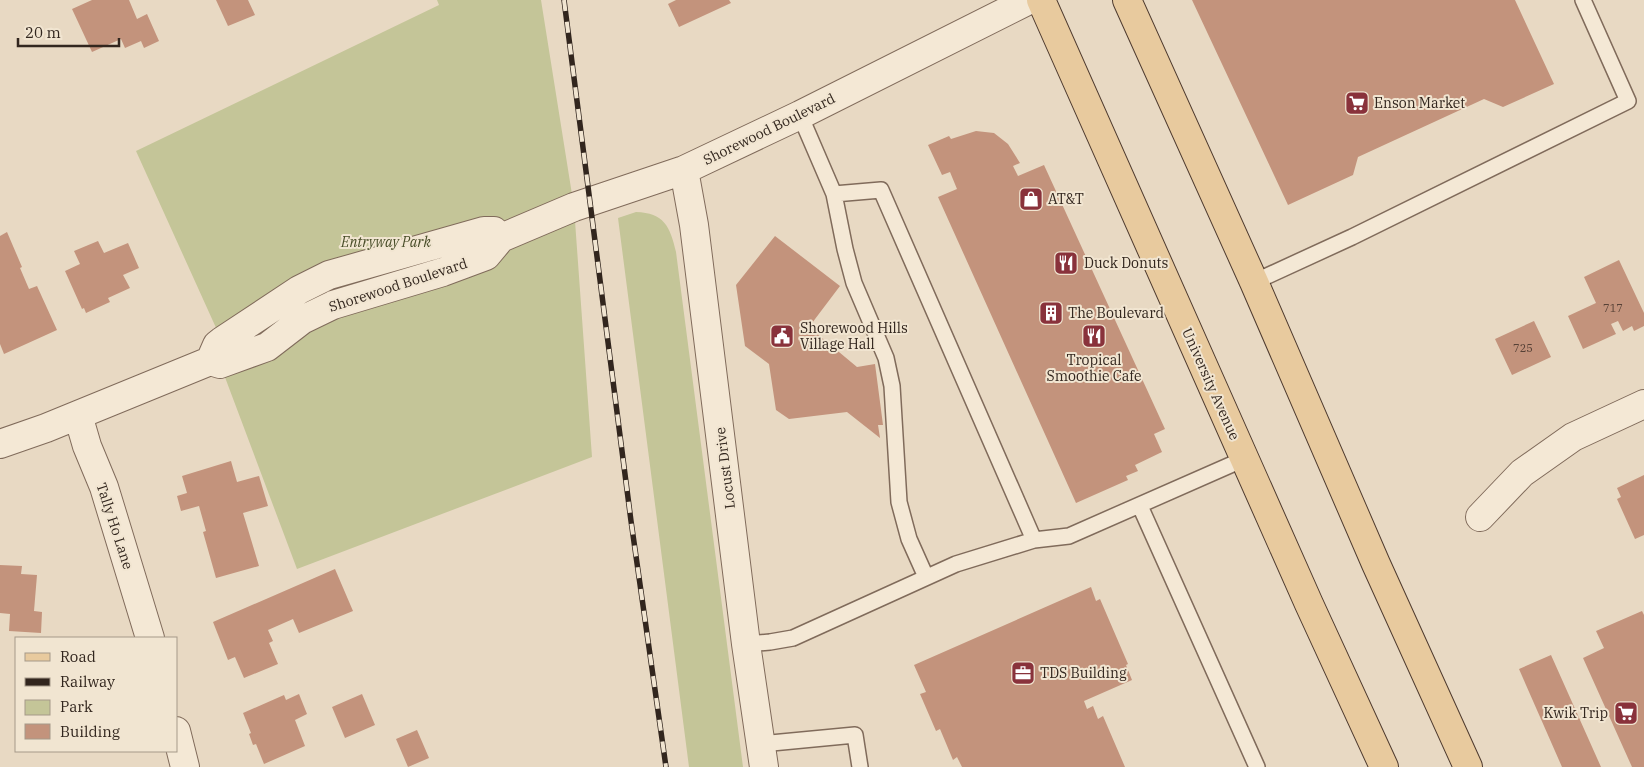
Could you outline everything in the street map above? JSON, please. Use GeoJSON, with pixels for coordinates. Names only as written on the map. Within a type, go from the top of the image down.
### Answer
{"type":"FeatureCollection","features":[{"type":"Feature","properties":{"kind":"main road","name":"University Avenue"},"geometry":{"type":"LineString","coordinates":[[1041,0],[1381,766]]}},
{"type":"Feature","properties":{"kind":"main road"},"geometry":{"type":"LineString","coordinates":[[1127,0],[1254,282],[1372,555],[1468,767]]}},
{"type":"Feature","properties":{"kind":"street","name":"Shorewood Boulevard"},"geometry":{"type":"LineString","coordinates":[[0,444],[46,428],[210,361],[220,364],[267,346],[302,320],[334,304],[443,272],[486,256],[501,238],[574,207],[684,170],[1029,0]]}},
{"type":"Feature","properties":{"kind":"street","name":"Locust Drive"},"geometry":{"type":"LineString","coordinates":[[684,170],[694,225],[746,644],[763,755]]}},
{"type":"Feature","properties":{"kind":"street"},"geometry":{"type":"LineString","coordinates":[[1480,517],[1522,473],[1573,437],[1644,404]]}},
{"type":"Feature","properties":{"kind":"street","name":"Tally Ho Lane"},"geometry":{"type":"LineString","coordinates":[[78,415],[104,487],[150,637]]}},
{"type":"Feature","properties":{"kind":"street"},"geometry":{"type":"LineString","coordinates":[[178,738],[186,767]]}},
{"type":"Feature","properties":{"kind":"lane"},"geometry":{"type":"LineString","coordinates":[[1254,282],[1352,237],[1628,101],[1583,0]]}},
{"type":"Feature","properties":{"kind":"lane"},"geometry":{"type":"LineString","coordinates":[[800,114],[834,194],[854,283],[889,368],[892,386],[898,502],[909,539],[926,578]]}},
{"type":"Feature","properties":{"kind":"lane"},"geometry":{"type":"LineString","coordinates":[[834,194],[882,190],[1034,540]]}},
{"type":"Feature","properties":{"kind":"lane"},"geometry":{"type":"LineString","coordinates":[[746,644],[793,638],[973,558],[1034,540],[1069,536],[1244,459]]}},
{"type":"Feature","properties":{"kind":"lane"},"geometry":{"type":"LineString","coordinates":[[1140,506],[1257,767]]}},
{"type":"Feature","properties":{"kind":"lane"},"geometry":{"type":"LineString","coordinates":[[763,755],[855,736],[860,767]]}},
{"type":"Feature","properties":{"kind":"green space","name":"Entryway Park"},"geometry":{"type":"Polygon","coordinates":[[[437,0],[541,0],[574,207],[592,457],[297,569],[220,364],[222,341],[136,151],[439,5],[437,0]]]}},
{"type":"Feature","properties":{"kind":"green space"},"geometry":{"type":"Polygon","coordinates":[[[636,212],[653,215],[664,223],[671,235],[676,252],[743,767],[689,767],[618,218],[636,212]]]}},
{"type":"Feature","properties":{"kind":"building"},"geometry":{"type":"Polygon","coordinates":[[[92,0],[129,0],[137,19],[147,14],[159,41],[144,48],[141,41],[125,48],[121,39],[92,52],[72,9],[92,0]]]}},
{"type":"Feature","properties":{"kind":"building"},"geometry":{"type":"Polygon","coordinates":[[[216,0],[248,0],[255,15],[228,26],[216,0]]]}},
{"type":"Feature","properties":{"kind":"building"},"geometry":{"type":"Polygon","coordinates":[[[676,0],[729,0],[731,3],[679,27],[668,4],[676,0]]]}},
{"type":"Feature","properties":{"kind":"building","name":"Enson Market"},"geometry":{"type":"Polygon","coordinates":[[[1192,0],[1515,0],[1554,84],[1503,107],[1484,99],[1358,157],[1353,175],[1288,205],[1192,0]]]}},
{"type":"Feature","properties":{"kind":"building","name":"The Boulevard"},"geometry":{"type":"Polygon","coordinates":[[[976,131],[994,133],[1008,144],[1020,163],[1013,166],[1018,176],[1044,165],[1165,429],[1154,434],[1162,452],[1135,465],[1138,471],[1126,476],[1128,480],[1076,503],[938,197],[957,189],[950,172],[942,175],[928,145],[949,136],[951,139],[976,131]]]}},
{"type":"Feature","properties":{"kind":"building"},"geometry":{"type":"Polygon","coordinates":[[[7,232],[29,289],[37,286],[57,330],[4,354],[0,344],[0,236],[7,232]]]}},
{"type":"Feature","properties":{"kind":"building","name":"Shorewood Hills Village Hall"},"geometry":{"type":"Polygon","coordinates":[[[775,236],[840,286],[809,327],[857,367],[875,364],[883,425],[878,425],[880,438],[847,412],[789,419],[776,410],[769,364],[745,346],[736,285],[775,236]]]}},
{"type":"Feature","properties":{"kind":"building"},"geometry":{"type":"Polygon","coordinates":[[[98,241],[104,253],[128,243],[139,268],[123,275],[130,288],[108,298],[110,302],[86,313],[84,308],[82,309],[65,271],[80,264],[74,251],[98,241]]]}},
{"type":"Feature","properties":{"kind":"building"},"geometry":{"type":"Polygon","coordinates":[[[1619,260],[1644,313],[1644,326],[1634,331],[1632,326],[1623,331],[1618,321],[1611,324],[1616,334],[1583,349],[1568,316],[1596,303],[1584,277],[1619,260]]]}},
{"type":"Feature","properties":{"kind":"building"},"geometry":{"type":"Polygon","coordinates":[[[1534,321],[1551,357],[1512,375],[1495,339],[1534,321]]]}},
{"type":"Feature","properties":{"kind":"building"},"geometry":{"type":"Polygon","coordinates":[[[231,461],[237,482],[259,476],[268,506],[243,513],[259,566],[216,578],[203,532],[206,531],[199,506],[181,511],[177,496],[187,493],[182,476],[231,461]]]}},
{"type":"Feature","properties":{"kind":"building"},"geometry":{"type":"Polygon","coordinates":[[[1644,475],[1644,535],[1635,539],[1617,499],[1621,497],[1617,488],[1644,475]]]}},
{"type":"Feature","properties":{"kind":"building"},"geometry":{"type":"Polygon","coordinates":[[[0,565],[22,566],[21,574],[37,575],[34,611],[42,612],[41,633],[9,631],[10,614],[0,613],[0,565]]]}},
{"type":"Feature","properties":{"kind":"building"},"geometry":{"type":"Polygon","coordinates":[[[335,569],[353,611],[299,633],[293,619],[268,630],[273,641],[269,643],[278,664],[244,678],[235,657],[228,660],[213,622],[335,569]]]}},
{"type":"Feature","properties":{"kind":"building","name":"TDS Building"},"geometry":{"type":"Polygon","coordinates":[[[1091,587],[1096,601],[1100,599],[1128,664],[1126,665],[1132,680],[1084,701],[1087,709],[1093,706],[1098,719],[1103,716],[1125,767],[962,767],[957,757],[953,760],[940,729],[936,731],[920,694],[926,692],[914,665],[1091,587]]]}},
{"type":"Feature","properties":{"kind":"building","name":"Kwik Trip"},"geometry":{"type":"Polygon","coordinates":[[[1642,611],[1644,615],[1644,767],[1632,767],[1583,658],[1604,648],[1596,631],[1642,611]]]}},
{"type":"Feature","properties":{"kind":"building","name":"Kwik Trip"},"geometry":{"type":"Polygon","coordinates":[[[1551,655],[1601,767],[1562,767],[1519,669],[1551,655]]]}},
{"type":"Feature","properties":{"kind":"building"},"geometry":{"type":"Polygon","coordinates":[[[299,694],[307,714],[295,720],[305,746],[264,764],[256,744],[253,745],[249,734],[251,733],[243,713],[284,695],[286,700],[299,694]]]}},
{"type":"Feature","properties":{"kind":"building"},"geometry":{"type":"Polygon","coordinates":[[[362,694],[375,725],[345,738],[332,707],[362,694]]]}},
{"type":"Feature","properties":{"kind":"building"},"geometry":{"type":"Polygon","coordinates":[[[417,730],[429,758],[408,767],[396,739],[417,730]]]}},
{"type":"Feature","properties":{"kind":"railway"},"geometry":{"type":"LineString","coordinates":[[564,0],[631,521],[666,767]]}},
{"type":"Feature","properties":{"kind":"place","name":"Enson Market"},"geometry":{"type":"Point","coordinates":[1357,103]}},
{"type":"Feature","properties":{"kind":"place","name":"AT&T"},"geometry":{"type":"Point","coordinates":[1031,199]}},
{"type":"Feature","properties":{"kind":"place","name":"Duck Donuts"},"geometry":{"type":"Point","coordinates":[1066,263]}},
{"type":"Feature","properties":{"kind":"place","name":"The Boulevard"},"geometry":{"type":"Point","coordinates":[1051,313]}},
{"type":"Feature","properties":{"kind":"place","name":"Shorewood Hills Village Hall"},"geometry":{"type":"Point","coordinates":[782,336]}},
{"type":"Feature","properties":{"kind":"place","name":"Tropical Smoothie Cafe"},"geometry":{"type":"Point","coordinates":[1094,336]}},
{"type":"Feature","properties":{"kind":"place","name":"TDS Building"},"geometry":{"type":"Point","coordinates":[1023,673]}},
{"type":"Feature","properties":{"kind":"place","name":"Kwik Trip"},"geometry":{"type":"Point","coordinates":[1626,713]}}]}
